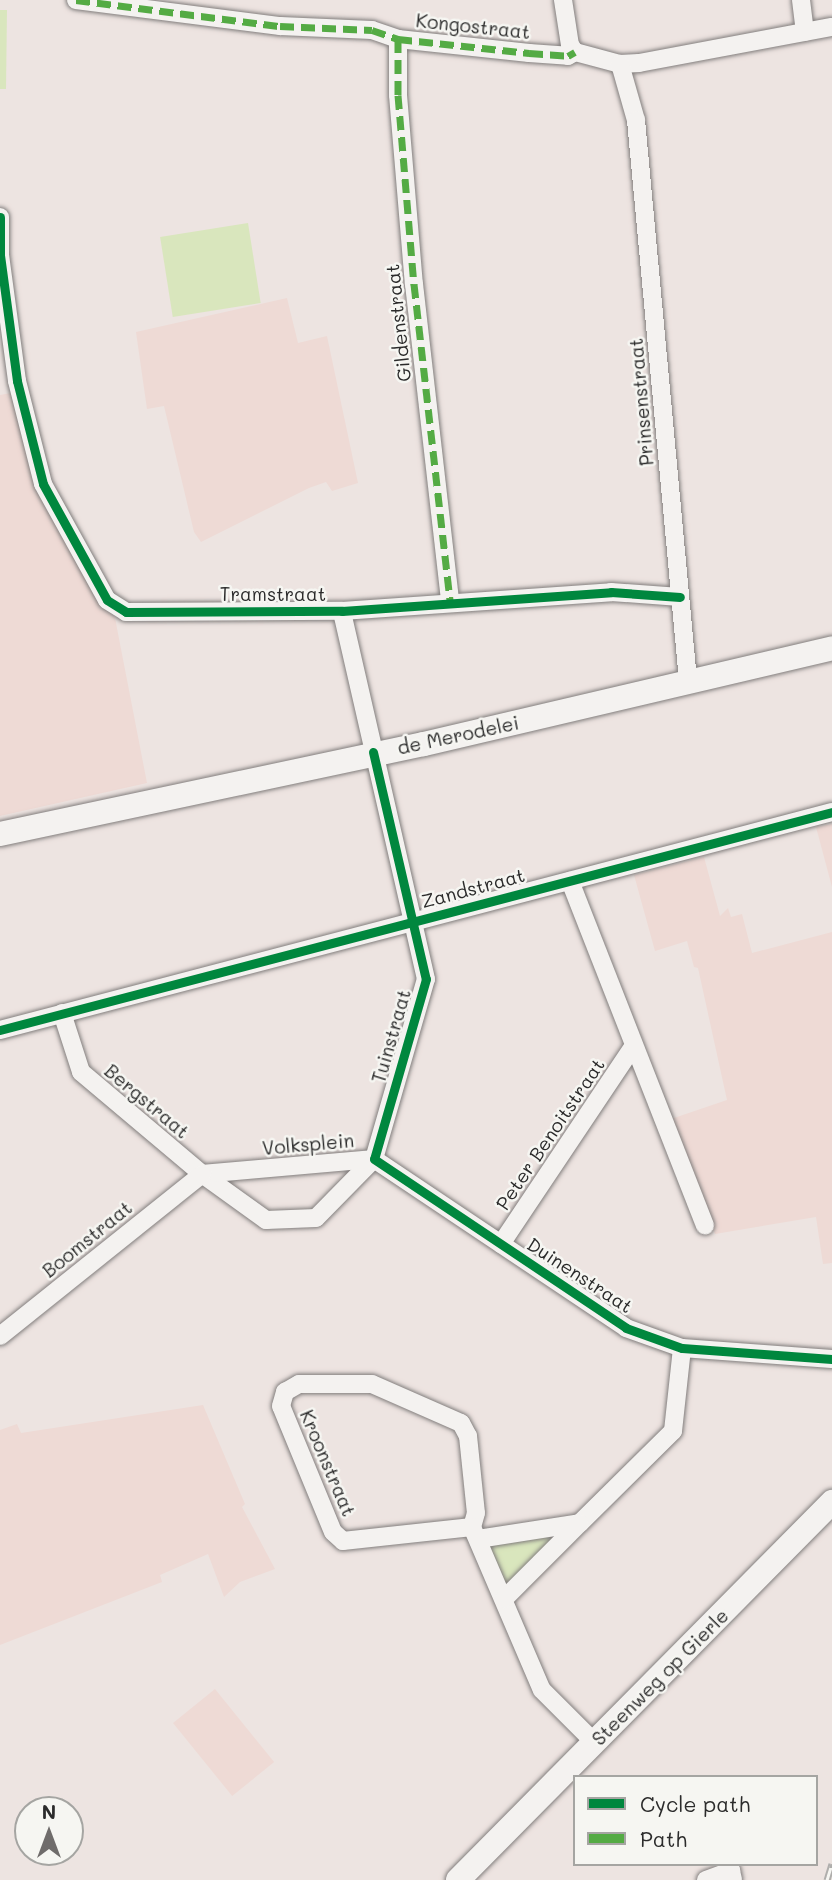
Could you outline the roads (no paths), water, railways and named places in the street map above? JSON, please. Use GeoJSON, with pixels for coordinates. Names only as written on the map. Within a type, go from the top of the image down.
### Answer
{"type":"FeatureCollection","features":[{"type":"Feature","properties":{"kind":"street","name":"Kongostraat"},"geometry":{"type":"LineString","coordinates":[[76,0],[203,7],[281,26],[372,30],[398,39],[568,56],[575,52],[620,64]]}},
{"type":"Feature","properties":{"kind":"street"},"geometry":{"type":"LineString","coordinates":[[563,0],[570,45],[575,52]]}},
{"type":"Feature","properties":{"kind":"street"},"geometry":{"type":"LineString","coordinates":[[801,0],[805,32]]}},
{"type":"Feature","properties":{"kind":"street"},"geometry":{"type":"LineString","coordinates":[[620,64],[832,27]]}},
{"type":"Feature","properties":{"kind":"street","name":"Gildenstraat"},"geometry":{"type":"LineString","coordinates":[[398,39],[398,95],[413,271],[450,601]]}},
{"type":"Feature","properties":{"kind":"street","name":"Prinsenstraat"},"geometry":{"type":"LineString","coordinates":[[620,64],[636,120],[688,681]]}},
{"type":"Feature","properties":{"kind":"street","name":"Tramstraat"},"geometry":{"type":"LineString","coordinates":[[0,217],[9,383],[43,484],[107,600],[116,607],[135,613],[342,611],[450,601],[611,592],[680,597]]}},
{"type":"Feature","properties":{"kind":"street","name":"Tuinstraat"},"geometry":{"type":"LineString","coordinates":[[342,611],[426,979],[374,1159]]}},
{"type":"Feature","properties":{"kind":"street","name":"de Merodelei"},"geometry":{"type":"LineString","coordinates":[[0,834],[663,691],[688,681],[832,648]]}},
{"type":"Feature","properties":{"kind":"street","name":"Zandstraat"},"geometry":{"type":"LineString","coordinates":[[0,1030],[832,812]]}},
{"type":"Feature","properties":{"kind":"street"},"geometry":{"type":"LineString","coordinates":[[570,881],[705,1226]]}},
{"type":"Feature","properties":{"kind":"street","name":"Bergstraat"},"geometry":{"type":"LineString","coordinates":[[62,1013],[81,1072],[202,1174]]}},
{"type":"Feature","properties":{"kind":"street","name":"Peter Benoitstraat"},"geometry":{"type":"LineString","coordinates":[[501,1244],[633,1047]]}},
{"type":"Feature","properties":{"kind":"street","name":"Volksplein"},"geometry":{"type":"LineString","coordinates":[[202,1174],[266,1220],[316,1218],[374,1159]]}},
{"type":"Feature","properties":{"kind":"street","name":"Volksplein"},"geometry":{"type":"LineString","coordinates":[[202,1174],[374,1159]]}},
{"type":"Feature","properties":{"kind":"street","name":"Duinenstraat"},"geometry":{"type":"LineString","coordinates":[[374,1159],[626,1328],[682,1348],[832,1359]]}},
{"type":"Feature","properties":{"kind":"street","name":"Boomstraat"},"geometry":{"type":"LineString","coordinates":[[0,1336],[202,1174]]}},
{"type":"Feature","properties":{"kind":"street"},"geometry":{"type":"LineString","coordinates":[[504,1599],[673,1431],[682,1348]]}},
{"type":"Feature","properties":{"kind":"street","name":"Kroonstraat"},"geometry":{"type":"LineString","coordinates":[[299,1384],[372,1384],[461,1423],[468,1436],[476,1513],[475,1533],[343,1541],[334,1532],[281,1406],[285,1392],[299,1384]]}},
{"type":"Feature","properties":{"kind":"street","name":"Steenweg op Gierle"},"geometry":{"type":"LineString","coordinates":[[458,1880],[832,1502]]}},
{"type":"Feature","properties":{"kind":"street"},"geometry":{"type":"LineString","coordinates":[[580,1523],[475,1533],[542,1690],[595,1743]]}},
{"type":"Feature","properties":{"kind":"street"},"geometry":{"type":"LineString","coordinates":[[706,1880],[731,1871],[733,1880]]}},
{"type":"Feature","properties":{"kind":"railway"},"geometry":{"type":"LineString","coordinates":[[827,1880],[832,1864]]}}]}
